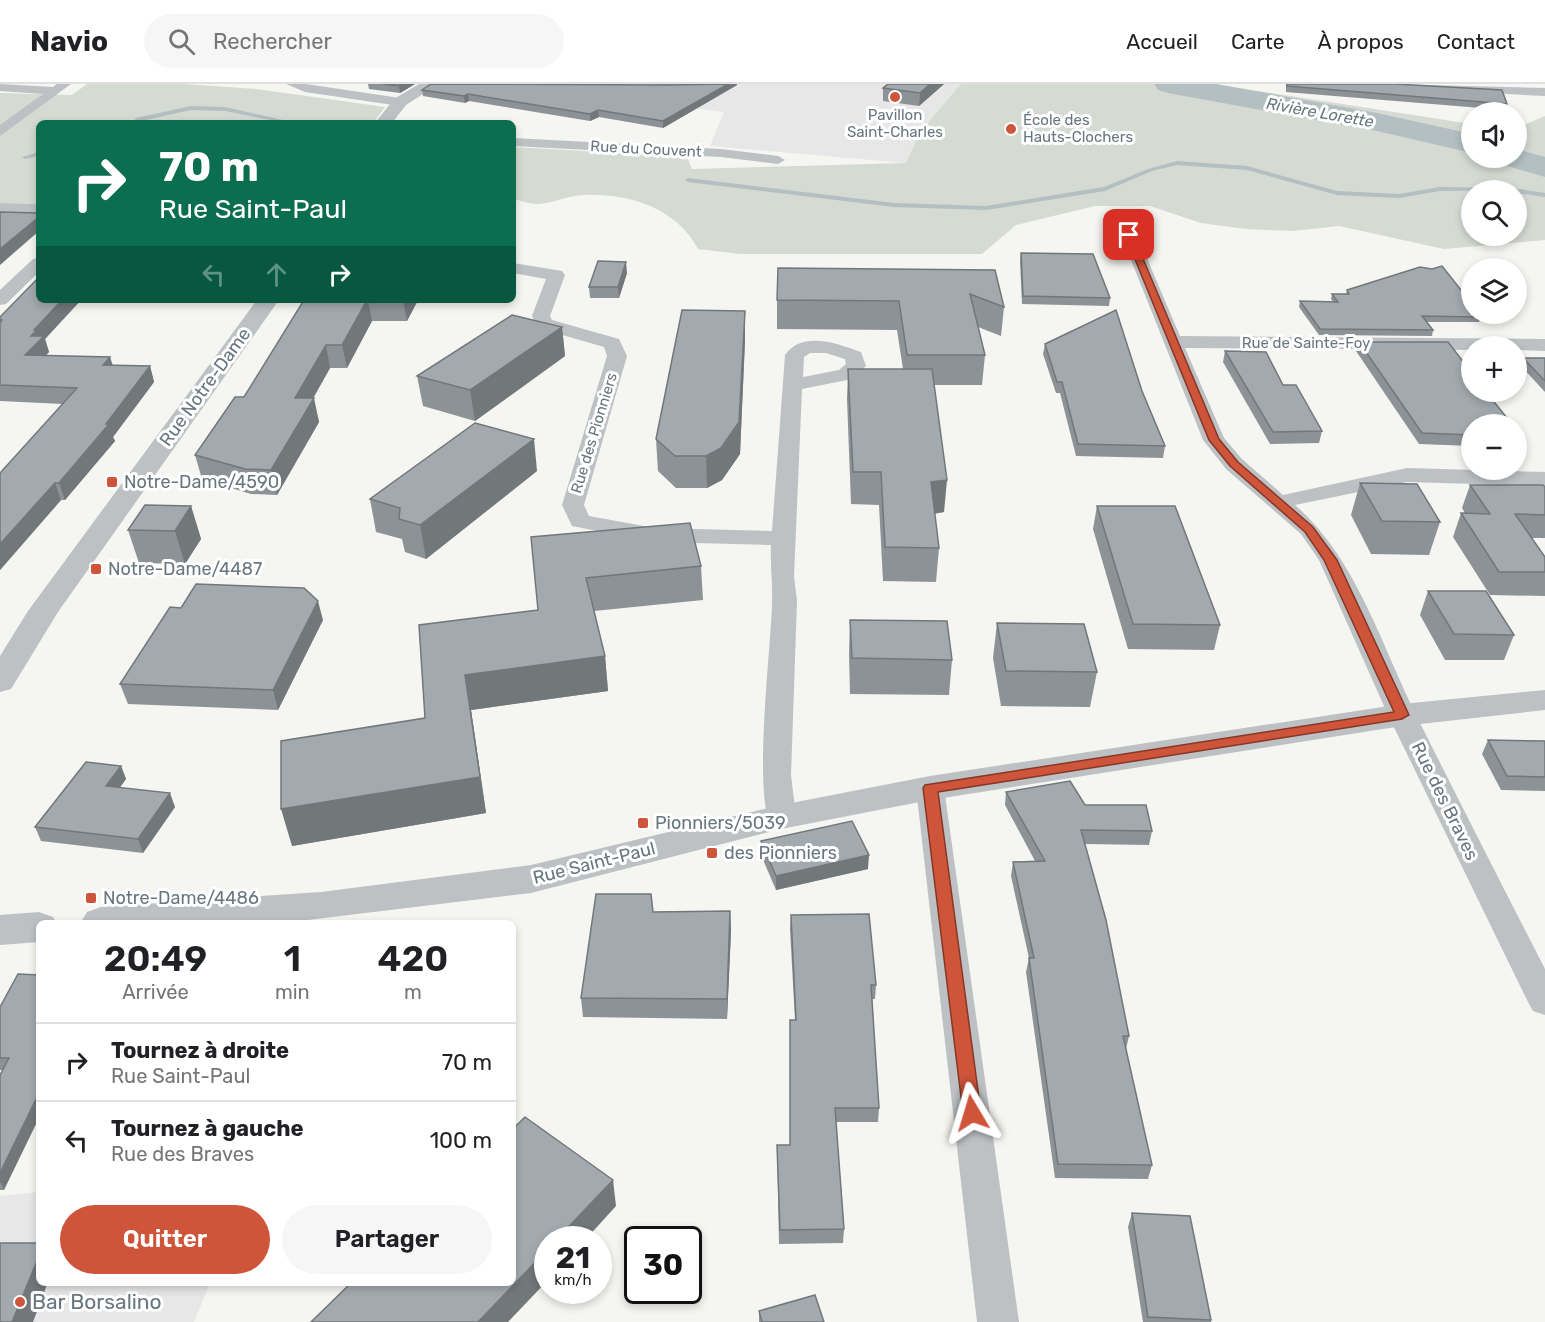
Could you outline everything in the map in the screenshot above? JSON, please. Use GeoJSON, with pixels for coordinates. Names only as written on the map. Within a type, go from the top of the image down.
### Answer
{"type":"FeatureCollection","features":[{"type":"Feature","properties":{"kind":"street"},"geometry":{"type":"LineString","coordinates":[[292,84],[400,102]]}},
{"type":"Feature","properties":{"kind":"street"},"geometry":{"type":"LineString","coordinates":[[385,120],[400,102],[430,84]]}},
{"type":"Feature","properties":{"kind":"street"},"geometry":{"type":"LineString","coordinates":[[1394,84],[1545,92]]}},
{"type":"Feature","properties":{"kind":"street"},"geometry":{"type":"LineString","coordinates":[[0,87],[61,87]]}},
{"type":"Feature","properties":{"kind":"street"},"geometry":{"type":"LineString","coordinates":[[0,132],[61,87]]}},
{"type":"Feature","properties":{"kind":"street","name":"Rue du Couvent"},"geometry":{"type":"LineString","coordinates":[[516,142],[721,153],[778,160]]}},
{"type":"Feature","properties":{"kind":"street"},"geometry":{"type":"LineString","coordinates":[[0,208],[36,209]]}},
{"type":"Feature","properties":{"kind":"street","name":"Rue des Braves"},"geometry":{"type":"LineString","coordinates":[[1129,235],[1214,440],[1234,464],[1309,529],[1330,560],[1402,715],[1545,1002]]}},
{"type":"Feature","properties":{"kind":"street"},"geometry":{"type":"LineString","coordinates":[[0,300],[36,265]]}},
{"type":"Feature","properties":{"kind":"street","name":"Rue des Pionniers"},"geometry":{"type":"LineString","coordinates":[[516,268],[556,275],[541,316],[544,324],[612,343],[617,356],[573,505],[580,521],[609,530],[711,539],[783,538]]}},
{"type":"Feature","properties":{"kind":"street","name":"Rue Notre-Dame"},"geometry":{"type":"LineString","coordinates":[[0,682],[44,611],[266,303]]}},
{"type":"Feature","properties":{"kind":"street","name":"Rue de Sainte-Foy"},"geometry":{"type":"LineString","coordinates":[[1175,342],[1545,345]]}},
{"type":"Feature","properties":{"kind":"street"},"geometry":{"type":"LineString","coordinates":[[781,817],[777,775],[785,601],[782,576],[792,385]]}},
{"type":"Feature","properties":{"kind":"street"},"geometry":{"type":"LineString","coordinates":[[1279,502],[1407,475],[1545,479]]}},
{"type":"Feature","properties":{"kind":"street","name":"Rue Saint-Paul"},"geometry":{"type":"LineString","coordinates":[[128,920],[321,906],[531,879],[781,817],[930,788],[1402,715],[1545,700]]}},
{"type":"Feature","properties":{"kind":"street"},"geometry":{"type":"LineString","coordinates":[[930,788],[998,1322]]}},
{"type":"Feature","properties":{"kind":"street"},"geometry":{"type":"LineString","coordinates":[[0,930],[36,927]]}},
{"type":"Feature","properties":{"kind":"shaded area"},"geometry":{"type":"Polygon","coordinates":[[[87,84],[183,84],[256,89],[385,107],[375,120],[36,120],[36,204],[0,203],[0,93],[72,95],[87,84]]]}},
{"type":"Feature","properties":{"kind":"shaded area"},"geometry":{"type":"Polygon","coordinates":[[[676,84],[1168,84],[906,163],[710,146],[724,112],[651,103],[676,84]]]}},
{"type":"Feature","properties":{"kind":"shaded area"},"geometry":{"type":"Polygon","coordinates":[[[961,84],[1213,84],[1461,122],[1461,168],[1527,168],[1527,124],[1545,116],[1545,240],[1527,242],[1527,180],[1461,180],[1461,246],[1478,246],[1444,249],[1339,226],[1292,231],[1246,229],[1201,223],[1150,206],[1095,206],[1016,225],[982,254],[740,254],[698,249],[677,223],[663,213],[633,200],[599,195],[582,195],[536,204],[516,200],[516,147],[687,157],[692,169],[906,163],[921,131],[961,84]]]}},
{"type":"Feature","properties":{"kind":"shaded area"},"geometry":{"type":"Polygon","coordinates":[[[36,1192],[36,1286],[209,1286],[194,1322],[0,1322],[0,1196],[36,1192]]]}},
{"type":"Feature","properties":{"kind":"building"},"geometry":{"type":"Polygon","coordinates":[[[431,84],[728,84],[663,121],[598,110],[590,114],[468,94],[464,96],[422,90],[431,84]]]}},
{"type":"Feature","properties":{"kind":"building"},"geometry":{"type":"Polygon","coordinates":[[[888,84],[930,84],[920,93],[883,88],[888,84]]]}},
{"type":"Feature","properties":{"kind":"building"},"geometry":{"type":"Polygon","coordinates":[[[1287,84],[1394,84],[1502,90],[1506,102],[1483,102],[1287,86],[1287,84]]]}},
{"type":"Feature","properties":{"kind":"building"},"geometry":{"type":"Polygon","coordinates":[[[0,212],[36,213],[36,219],[0,249],[0,212]]]}},
{"type":"Feature","properties":{"kind":"building"},"geometry":{"type":"Polygon","coordinates":[[[1021,253],[1093,254],[1110,298],[1023,296],[1021,253]]]}},
{"type":"Feature","properties":{"kind":"building"},"geometry":{"type":"Polygon","coordinates":[[[598,261],[626,262],[618,287],[589,287],[598,261]]]}},
{"type":"Feature","properties":{"kind":"building"},"geometry":{"type":"Polygon","coordinates":[[[1442,266],[1461,290],[1461,317],[1422,316],[1433,330],[1320,329],[1300,301],[1338,302],[1332,294],[1349,294],[1347,290],[1420,267],[1432,269],[1442,266]]]}},
{"type":"Feature","properties":{"kind":"building"},"geometry":{"type":"Polygon","coordinates":[[[778,268],[995,270],[1004,307],[970,294],[985,355],[907,355],[899,301],[777,300],[778,268]]]}},
{"type":"Feature","properties":{"kind":"building"},"geometry":{"type":"Polygon","coordinates":[[[36,280],[36,303],[59,303],[34,330],[37,330],[31,336],[44,336],[25,355],[110,357],[103,365],[150,366],[106,424],[109,424],[59,483],[55,483],[0,544],[0,473],[77,388],[0,385],[0,323],[2,320],[0,317],[36,280]]]}},
{"type":"Feature","properties":{"kind":"building"},"geometry":{"type":"Polygon","coordinates":[[[302,303],[365,303],[342,345],[326,345],[295,398],[314,398],[271,470],[245,469],[195,455],[235,397],[244,397],[302,303]]]}},
{"type":"Feature","properties":{"kind":"building"},"geometry":{"type":"Polygon","coordinates":[[[682,310],[745,311],[739,422],[721,448],[706,456],[675,456],[656,439],[682,310]]]}},
{"type":"Feature","properties":{"kind":"building"},"geometry":{"type":"Polygon","coordinates":[[[1116,310],[1142,391],[1165,446],[1078,444],[1062,382],[1057,382],[1045,344],[1116,310]]]}},
{"type":"Feature","properties":{"kind":"building"},"geometry":{"type":"Polygon","coordinates":[[[512,315],[562,327],[470,390],[417,376],[512,315]]]}},
{"type":"Feature","properties":{"kind":"building"},"geometry":{"type":"Polygon","coordinates":[[[1359,342],[1448,342],[1461,359],[1461,402],[1494,402],[1504,414],[1461,414],[1461,435],[1422,433],[1359,342]]]}},
{"type":"Feature","properties":{"kind":"building"},"geometry":{"type":"Polygon","coordinates":[[[1225,351],[1266,352],[1283,385],[1296,385],[1322,431],[1273,432],[1225,351]]]}},
{"type":"Feature","properties":{"kind":"building"},"geometry":{"type":"Polygon","coordinates":[[[1527,358],[1545,358],[1545,381],[1527,362],[1527,358]]]}},
{"type":"Feature","properties":{"kind":"building"},"geometry":{"type":"Polygon","coordinates":[[[848,369],[932,369],[947,480],[931,482],[939,548],[885,547],[881,472],[853,472],[848,369]]]}},
{"type":"Feature","properties":{"kind":"building"},"geometry":{"type":"Polygon","coordinates":[[[475,423],[534,439],[420,525],[399,519],[400,508],[370,499],[475,423]]]}},
{"type":"Feature","properties":{"kind":"building"},"geometry":{"type":"Polygon","coordinates":[[[1360,483],[1417,484],[1440,522],[1382,521],[1360,483]]]}},
{"type":"Feature","properties":{"kind":"building"},"geometry":{"type":"Polygon","coordinates":[[[1470,485],[1543,485],[1545,487],[1545,515],[1515,514],[1545,557],[1545,572],[1499,572],[1461,513],[1490,514],[1470,485]]]}},
{"type":"Feature","properties":{"kind":"building"},"geometry":{"type":"Polygon","coordinates":[[[145,505],[191,506],[175,531],[128,530],[145,505]]]}},
{"type":"Feature","properties":{"kind":"building"},"geometry":{"type":"Polygon","coordinates":[[[1097,506],[1175,506],[1220,625],[1133,624],[1097,506]]]}},
{"type":"Feature","properties":{"kind":"building"},"geometry":{"type":"Polygon","coordinates":[[[690,523],[701,566],[586,578],[605,656],[465,675],[480,777],[281,809],[281,741],[425,718],[419,625],[538,610],[531,537],[690,523]]]}},
{"type":"Feature","properties":{"kind":"building"},"geometry":{"type":"Polygon","coordinates":[[[196,584],[304,588],[318,601],[273,690],[120,684],[170,607],[181,608],[196,584]]]}},
{"type":"Feature","properties":{"kind":"building"},"geometry":{"type":"Polygon","coordinates":[[[1428,591],[1486,591],[1514,635],[1454,634],[1428,591]]]}},
{"type":"Feature","properties":{"kind":"building"},"geometry":{"type":"Polygon","coordinates":[[[850,620],[947,621],[952,660],[852,658],[850,620]]]}},
{"type":"Feature","properties":{"kind":"building"},"geometry":{"type":"Polygon","coordinates":[[[997,623],[1084,624],[1097,672],[1006,671],[997,623]]]}},
{"type":"Feature","properties":{"kind":"building"},"geometry":{"type":"Polygon","coordinates":[[[1488,740],[1545,741],[1545,777],[1507,776],[1488,740]]]}},
{"type":"Feature","properties":{"kind":"building"},"geometry":{"type":"Polygon","coordinates":[[[86,762],[121,766],[106,786],[170,793],[138,839],[35,827],[86,762]]]}},
{"type":"Feature","properties":{"kind":"building"},"geometry":{"type":"Polygon","coordinates":[[[1070,781],[1085,805],[1146,805],[1152,831],[1081,830],[1106,920],[1129,1036],[1123,1036],[1152,1165],[1058,1164],[1029,958],[1034,958],[1013,862],[1045,861],[1006,792],[1070,781]]]}},
{"type":"Feature","properties":{"kind":"building"},"geometry":{"type":"Polygon","coordinates":[[[852,821],[869,855],[776,876],[761,841],[852,821]]]}},
{"type":"Feature","properties":{"kind":"building"},"geometry":{"type":"Polygon","coordinates":[[[596,894],[651,894],[653,912],[730,911],[727,999],[581,998],[596,894]]]}},
{"type":"Feature","properties":{"kind":"building"},"geometry":{"type":"Polygon","coordinates":[[[869,914],[876,985],[871,985],[879,1108],[835,1108],[844,1229],[780,1230],[777,1145],[790,1145],[790,1020],[796,1020],[791,915],[869,914]]]}},
{"type":"Feature","properties":{"kind":"building"},"geometry":{"type":"Polygon","coordinates":[[[18,974],[36,975],[36,1099],[0,1173],[0,1075],[9,1058],[0,1058],[0,1007],[18,974]]]}},
{"type":"Feature","properties":{"kind":"building"},"geometry":{"type":"Polygon","coordinates":[[[525,1117],[613,1180],[569,1226],[534,1226],[534,1264],[516,1282],[516,1126],[525,1117]]]}},
{"type":"Feature","properties":{"kind":"building"},"geometry":{"type":"Polygon","coordinates":[[[1132,1213],[1190,1216],[1211,1320],[1148,1317],[1132,1213]]]}},
{"type":"Feature","properties":{"kind":"building","name":"Bar Borsalino"},"geometry":{"type":"Polygon","coordinates":[[[0,1243],[36,1243],[36,1263],[12,1322],[0,1322],[0,1243]]]}},
{"type":"Feature","properties":{"kind":"building"},"geometry":{"type":"Polygon","coordinates":[[[348,1286],[513,1286],[478,1322],[311,1322],[348,1286]]]}},
{"type":"Feature","properties":{"kind":"building"},"geometry":{"type":"Polygon","coordinates":[[[815,1295],[824,1322],[762,1322],[759,1311],[815,1295]]]}},
{"type":"Feature","properties":{"kind":"waterway","name":"Rivière Lorette"},"geometry":{"type":"LineString","coordinates":[[1168,84],[1377,122],[1461,141]]}},
{"type":"Feature","properties":{"kind":"waterway"},"geometry":{"type":"LineString","coordinates":[[137,120],[191,108],[225,109],[278,120]]}},
{"type":"Feature","properties":{"kind":"waterway"},"geometry":{"type":"LineString","coordinates":[[25,157],[36,155]]}},
{"type":"Feature","properties":{"kind":"waterway","name":"Rivière Lorette"},"geometry":{"type":"LineString","coordinates":[[1527,162],[1545,167]]}},
{"type":"Feature","properties":{"kind":"waterway"},"geometry":{"type":"LineString","coordinates":[[688,180],[894,205],[986,208],[1105,189],[1150,170],[1177,163],[1247,168],[1337,193],[1399,196],[1440,189],[1461,189]]}},
{"type":"Feature","properties":{"kind":"waterway"},"geometry":{"type":"LineString","coordinates":[[1527,193],[1545,195]]}},
{"type":"Feature","properties":{"kind":"place","name":"Pavillon Saint-Charles"},"geometry":{"type":"Point","coordinates":[895,97]}},
{"type":"Feature","properties":{"kind":"place","name":"École des Hauts-Clochers"},"geometry":{"type":"Point","coordinates":[1011,129]}},
{"type":"Feature","properties":{"kind":"place","name":"Notre-Dame/4590"},"geometry":{"type":"Point","coordinates":[112,482]}},
{"type":"Feature","properties":{"kind":"place","name":"Notre-Dame/4487"},"geometry":{"type":"Point","coordinates":[96,569]}},
{"type":"Feature","properties":{"kind":"place","name":"Pionniers/5039"},"geometry":{"type":"Point","coordinates":[643,823]}},
{"type":"Feature","properties":{"kind":"place","name":"des Pionniers"},"geometry":{"type":"Point","coordinates":[712,853]}},
{"type":"Feature","properties":{"kind":"place","name":"Notre-Dame/4486"},"geometry":{"type":"Point","coordinates":[91,898]}},
{"type":"Feature","properties":{"kind":"place","name":"Bar Borsalino"},"geometry":{"type":"Point","coordinates":[20,1302]}},
{"type":"Feature","properties":{"kind":"route"},"geometry":{"type":"LineString","coordinates":[[972,1113],[930,788],[1402,715],[1330,560],[1309,529],[1234,464],[1214,440],[1129,235]]}}]}
